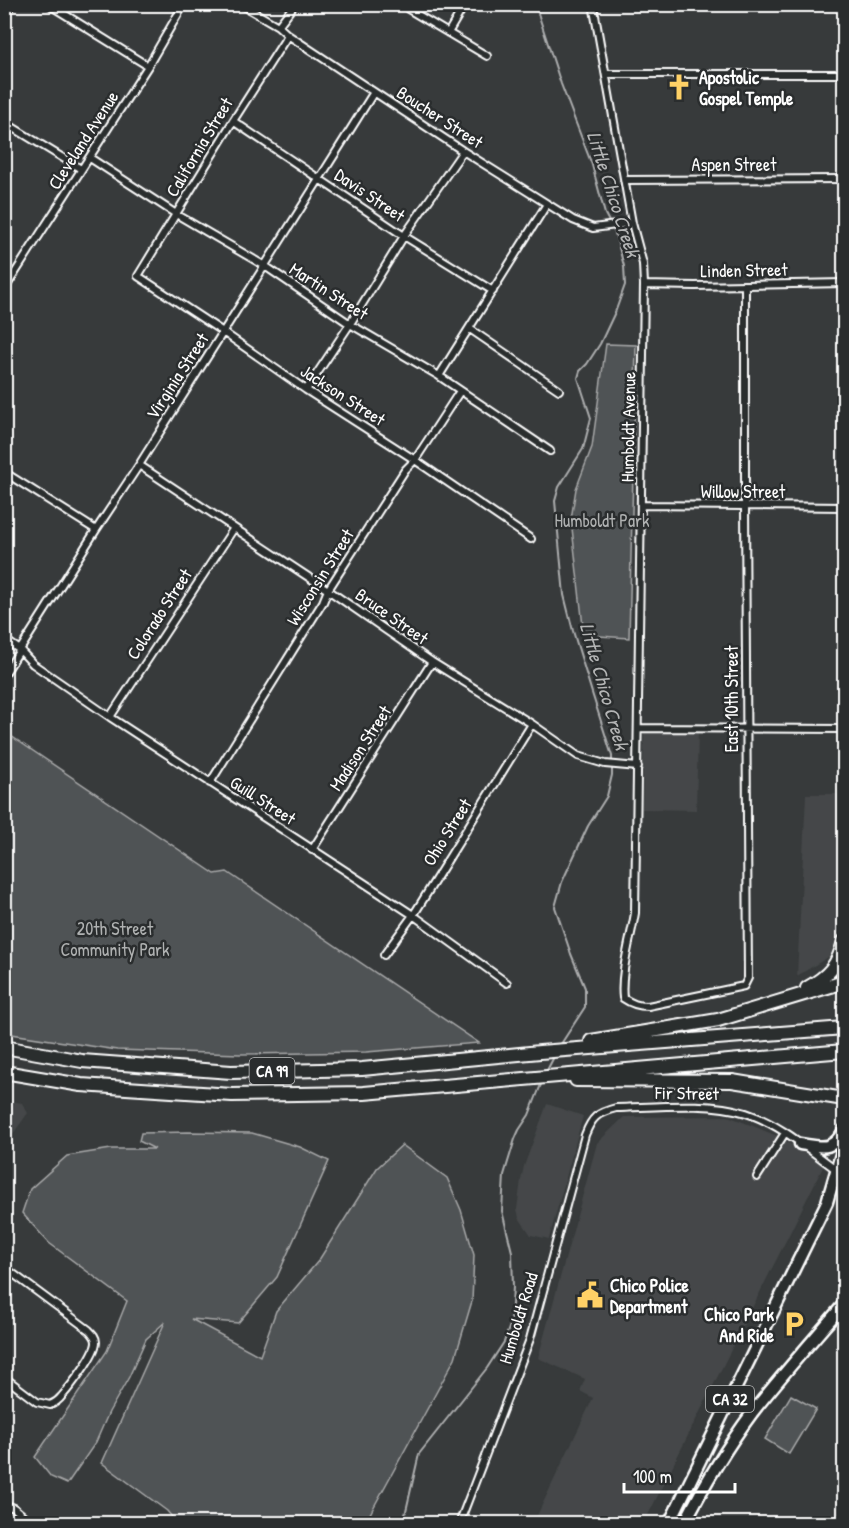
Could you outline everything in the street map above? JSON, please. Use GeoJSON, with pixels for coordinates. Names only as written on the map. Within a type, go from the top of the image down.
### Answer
{"type":"FeatureCollection","features":[{"type":"Feature","properties":{"kind":"highway"},"geometry":{"type":"LineString","coordinates":[[762,1007],[819,982],[837,963],[844,941]]}},
{"type":"Feature","properties":{"kind":"highway"},"geometry":{"type":"LineString","coordinates":[[576,1046],[718,1020],[844,982]]}},
{"type":"Feature","properties":{"kind":"highway","name":"CA 99"},"geometry":{"type":"LineString","coordinates":[[4,1047],[82,1061],[231,1072],[362,1069],[540,1053],[576,1046],[844,1028]]}},
{"type":"Feature","properties":{"kind":"highway","name":"CA 99"},"geometry":{"type":"LineString","coordinates":[[4,1072],[81,1085],[232,1095],[363,1093],[844,1051]]}},
{"type":"Feature","properties":{"kind":"highway"},"geometry":{"type":"LineString","coordinates":[[563,1075],[575,1080],[732,1081],[844,1099]]}},
{"type":"Feature","properties":{"kind":"main road"},"geometry":{"type":"LineString","coordinates":[[800,1144],[823,1147],[832,1145],[839,1140],[844,1130]]}},
{"type":"Feature","properties":{"kind":"main road","name":"CA 32"},"geometry":{"type":"LineString","coordinates":[[669,1524],[827,1202],[844,1144]]}},
{"type":"Feature","properties":{"kind":"main road","name":"CA 32"},"geometry":{"type":"LineString","coordinates":[[684,1524],[701,1490],[751,1414],[844,1304]]}},
{"type":"Feature","properties":{"kind":"street"},"geometry":{"type":"LineString","coordinates":[[4,17],[12,4]]}},
{"type":"Feature","properties":{"kind":"street"},"geometry":{"type":"LineString","coordinates":[[48,4],[148,66]]}},
{"type":"Feature","properties":{"kind":"street","name":"Cleveland Avenue"},"geometry":{"type":"LineString","coordinates":[[4,290],[148,66],[184,4]]}},
{"type":"Feature","properties":{"kind":"street","name":"Boucher Street"},"geometry":{"type":"LineString","coordinates":[[240,4],[278,26],[374,92],[573,220],[593,228],[632,223]]}},
{"type":"Feature","properties":{"kind":"street"},"geometry":{"type":"LineString","coordinates":[[278,26],[295,4]]}},
{"type":"Feature","properties":{"kind":"street"},"geometry":{"type":"LineString","coordinates":[[448,33],[463,4]]}},
{"type":"Feature","properties":{"kind":"street","name":"Humboldt Avenue"},"geometry":{"type":"LineString","coordinates":[[593,4],[632,223],[643,264],[645,285],[635,913],[622,990],[623,998]]}},
{"type":"Feature","properties":{"kind":"street"},"geometry":{"type":"LineString","coordinates":[[408,9],[487,56]]}},
{"type":"Feature","properties":{"kind":"street","name":"California Street"},"geometry":{"type":"LineString","coordinates":[[138,276],[288,35]]}},
{"type":"Feature","properties":{"kind":"street"},"geometry":{"type":"LineString","coordinates":[[606,75],[844,74]]}},
{"type":"Feature","properties":{"kind":"street","name":"Virginia Street"},"geometry":{"type":"LineString","coordinates":[[4,675],[374,92]]}},
{"type":"Feature","properties":{"kind":"street","name":"Davis Street"},"geometry":{"type":"LineString","coordinates":[[233,121],[405,236],[493,291]]}},
{"type":"Feature","properties":{"kind":"street"},"geometry":{"type":"LineString","coordinates":[[4,122],[81,169]]}},
{"type":"Feature","properties":{"kind":"street"},"geometry":{"type":"LineString","coordinates":[[306,390],[405,236],[464,151]]}},
{"type":"Feature","properties":{"kind":"street","name":"Martin Street"},"geometry":{"type":"LineString","coordinates":[[90,158],[176,214],[265,266],[350,324],[439,376],[550,451]]}},
{"type":"Feature","properties":{"kind":"street","name":"Aspen Street"},"geometry":{"type":"LineString","coordinates":[[624,180],[844,179]]}},
{"type":"Feature","properties":{"kind":"street"},"geometry":{"type":"LineString","coordinates":[[439,376],[547,204]]}},
{"type":"Feature","properties":{"kind":"street","name":"Jackson Street"},"geometry":{"type":"LineString","coordinates":[[138,276],[531,539]]}},
{"type":"Feature","properties":{"kind":"street","name":"Linden Street"},"geometry":{"type":"LineString","coordinates":[[645,285],[844,283]]}},
{"type":"Feature","properties":{"kind":"street","name":"East 10th Street"},"geometry":{"type":"LineString","coordinates":[[623,998],[631,1004],[648,1006],[744,986],[748,978],[745,285]]}},
{"type":"Feature","properties":{"kind":"street"},"geometry":{"type":"LineString","coordinates":[[470,329],[559,390]]}},
{"type":"Feature","properties":{"kind":"street","name":"Wisconsin Street"},"geometry":{"type":"LineString","coordinates":[[210,783],[317,612],[328,590],[405,470],[415,460],[460,391]]}},
{"type":"Feature","properties":{"kind":"street","name":"Bruce Street"},"geometry":{"type":"LineString","coordinates":[[139,465],[432,662],[532,724],[578,756],[605,764],[638,767]]}},
{"type":"Feature","properties":{"kind":"street"},"geometry":{"type":"LineString","coordinates":[[5,474],[96,530]]}},
{"type":"Feature","properties":{"kind":"street","name":"Willow Street"},"geometry":{"type":"LineString","coordinates":[[641,505],[844,507]]}},
{"type":"Feature","properties":{"kind":"street","name":"Colorado Street"},"geometry":{"type":"LineString","coordinates":[[110,717],[234,528]]}},
{"type":"Feature","properties":{"kind":"street","name":"Guill Street"},"geometry":{"type":"LineString","coordinates":[[4,639],[20,650],[33,664],[110,717],[413,915],[507,982]]}},
{"type":"Feature","properties":{"kind":"street","name":"Madison Street"},"geometry":{"type":"LineString","coordinates":[[312,850],[432,662]]}},
{"type":"Feature","properties":{"kind":"street","name":"Ohio Street"},"geometry":{"type":"LineString","coordinates":[[384,954],[413,915],[532,724]]}},
{"type":"Feature","properties":{"kind":"street"},"geometry":{"type":"LineString","coordinates":[[639,728],[844,729]]}},
{"type":"Feature","properties":{"kind":"street","name":"Fir Street"},"geometry":{"type":"LineString","coordinates":[[594,1117],[616,1108],[714,1106],[747,1113],[785,1133],[837,1170]]}},
{"type":"Feature","properties":{"kind":"street","name":"Humboldt Road"},"geometry":{"type":"LineString","coordinates":[[459,1524],[530,1339],[585,1135],[594,1117]]}},
{"type":"Feature","properties":{"kind":"street"},"geometry":{"type":"LineString","coordinates":[[757,1177],[785,1133]]}},
{"type":"Feature","properties":{"kind":"street"},"geometry":{"type":"LineString","coordinates":[[4,1267],[89,1330],[95,1336],[96,1342],[95,1350],[84,1367],[62,1396],[50,1405],[37,1402],[4,1377]]}},
{"type":"Feature","properties":{"kind":"street"},"geometry":{"type":"LineString","coordinates":[[4,1504],[14,1508],[33,1524]]}},
{"type":"Feature","properties":{"kind":"shaded area"},"geometry":{"type":"Polygon","coordinates":[[[644,732],[698,733],[696,810],[642,809],[644,732]]]}},
{"type":"Feature","properties":{"kind":"shaded area"},"geometry":{"type":"Polygon","coordinates":[[[806,794],[842,794],[842,906],[839,932],[830,956],[797,976],[806,794]]]}},
{"type":"Feature","properties":{"kind":"shaded area"},"geometry":{"type":"Polygon","coordinates":[[[5,1100],[22,1103],[28,1113],[5,1145],[5,1100]]]}},
{"type":"Feature","properties":{"kind":"shaded area"},"geometry":{"type":"Polygon","coordinates":[[[547,1104],[583,1116],[549,1239],[531,1235],[519,1218],[517,1209],[524,1166],[547,1104]]]}},
{"type":"Feature","properties":{"kind":"shaded area"},"geometry":{"type":"Polygon","coordinates":[[[728,1116],[780,1137],[824,1165],[644,1523],[533,1524],[593,1398],[580,1391],[585,1379],[538,1358],[597,1143],[624,1117],[728,1116]]]}},
{"type":"Feature","properties":{"kind":"green space","name":"Humboldt Park"},"geometry":{"type":"Polygon","coordinates":[[[606,344],[636,345],[629,638],[584,635],[571,519],[576,489],[592,447],[606,344]]]}},
{"type":"Feature","properties":{"kind":"green space","name":"20th Street Community Park"},"geometry":{"type":"Polygon","coordinates":[[[5,732],[215,874],[227,872],[479,1043],[366,1052],[240,1054],[117,1050],[5,1033],[5,732]]]}},
{"type":"Feature","properties":{"kind":"green space"},"geometry":{"type":"Polygon","coordinates":[[[141,1133],[252,1133],[300,1147],[329,1161],[277,1277],[238,1323],[191,1319],[260,1356],[276,1311],[319,1260],[377,1168],[402,1145],[447,1178],[461,1210],[474,1255],[472,1301],[455,1358],[365,1523],[177,1523],[167,1511],[102,1463],[165,1322],[146,1339],[96,1442],[67,1484],[51,1477],[35,1457],[107,1351],[127,1301],[49,1243],[22,1213],[30,1189],[67,1156],[111,1149],[155,1149],[139,1141],[141,1133]]]}},
{"type":"Feature","properties":{"kind":"green space"},"geometry":{"type":"Polygon","coordinates":[[[791,1395],[816,1409],[789,1454],[765,1439],[791,1395]]]}},
{"type":"Feature","properties":{"kind":"waterway","name":"Little Chico Creek"},"geometry":{"type":"LineString","coordinates":[[535,4],[561,84],[592,165],[605,214],[615,233],[624,266],[625,285],[600,344],[580,371],[578,378],[591,418],[583,449],[559,487],[555,501],[564,595],[612,756],[612,775],[607,796],[588,826],[562,882],[555,907],[585,988],[585,1007],[559,1047]]}},
{"type":"Feature","properties":{"kind":"waterway","name":"Little Chico Creek"},"geometry":{"type":"LineString","coordinates":[[545,1074],[555,1055]]}},
{"type":"Feature","properties":{"kind":"waterway","name":"Little Chico Creek"},"geometry":{"type":"LineString","coordinates":[[403,1524],[419,1454],[487,1368],[504,1342],[511,1322],[512,1252],[502,1211],[504,1175],[515,1139],[529,1115],[542,1082]]}},
{"type":"Feature","properties":{"kind":"place","name":"Apostolic Gospel Temple"},"geometry":{"type":"Point","coordinates":[679,87]}},
{"type":"Feature","properties":{"kind":"place","name":"Chico Police Department"},"geometry":{"type":"Point","coordinates":[590,1295]}},
{"type":"Feature","properties":{"kind":"place","name":"Chico Park And Ride"},"geometry":{"type":"Point","coordinates":[794,1324]}}]}
